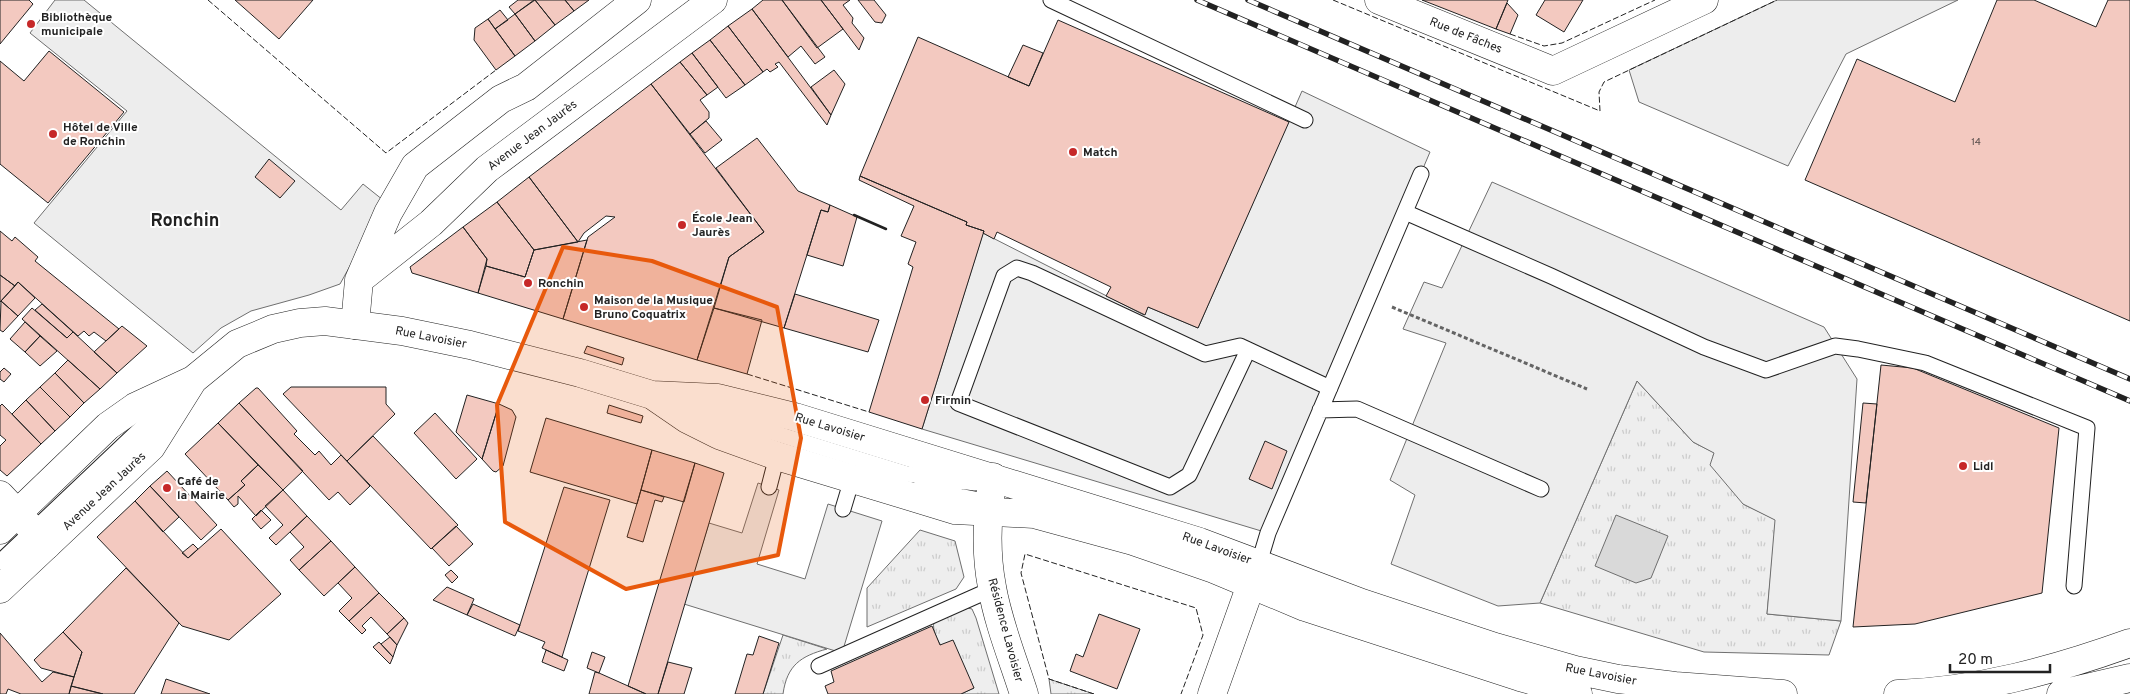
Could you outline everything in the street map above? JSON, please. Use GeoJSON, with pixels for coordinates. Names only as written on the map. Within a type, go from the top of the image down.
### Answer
{"type":"FeatureCollection","features":[{"type":"Feature","properties":{"kind":"main road"},"geometry":{"type":"LineString","coordinates":[[355,324],[359,280],[388,212],[415,166],[501,99],[526,87],[637,0]]}},
{"type":"Feature","properties":{"kind":"main road","name":"Avenue Jean Jaurès"},"geometry":{"type":"LineString","coordinates":[[359,280],[431,223],[487,169],[713,0]]}},
{"type":"Feature","properties":{"kind":"main road","name":"Rue de Fâches"},"geometry":{"type":"LineString","coordinates":[[1379,0],[1553,71],[1704,0]]}},
{"type":"Feature","properties":{"kind":"main road","name":"Avenue Jean Jaurès"},"geometry":{"type":"LineString","coordinates":[[0,589],[20,523],[117,419],[136,407],[193,380],[237,344],[262,332],[300,322],[325,321],[355,324]]}},
{"type":"Feature","properties":{"kind":"main road","name":"Rue Lavoisier"},"geometry":{"type":"LineString","coordinates":[[355,324],[402,330],[470,345],[580,372],[652,394],[718,398],[745,403],[990,494],[1034,514],[1133,542],[1214,569],[1255,574],[1372,606],[1495,647],[1575,670],[1618,679],[1675,686],[1783,694]]}},
{"type":"Feature","properties":{"kind":"main road","name":"Avenue Jean Jaurès"},"geometry":{"type":"LineString","coordinates":[[20,523],[150,447],[193,380]]}},
{"type":"Feature","properties":{"kind":"main road","name":"Rue Lavoisier"},"geometry":{"type":"LineString","coordinates":[[652,394],[687,419],[719,435],[777,456],[955,510],[990,494],[1056,496],[1200,542],[1338,618],[1578,694]]}},
{"type":"Feature","properties":{"kind":"main road","name":"Résidence Lavoisier"},"geometry":{"type":"LineString","coordinates":[[990,494],[988,559],[992,589],[1024,694]]}},
{"type":"Feature","properties":{"kind":"main road"},"geometry":{"type":"LineString","coordinates":[[1212,694],[1255,574]]}},
{"type":"Feature","properties":{"kind":"main road"},"geometry":{"type":"LineString","coordinates":[[1898,694],[1972,687],[2008,680],[2055,669],[2130,643]]}},
{"type":"Feature","properties":{"kind":"main road"},"geometry":{"type":"LineString","coordinates":[[2061,694],[2130,678]]}},
{"type":"Feature","properties":{"kind":"lane"},"geometry":{"type":"LineString","coordinates":[[1051,0],[1306,120]]}},
{"type":"Feature","properties":{"kind":"lane"},"geometry":{"type":"LineString","coordinates":[[1255,574],[1268,533],[1421,174]]}},
{"type":"Feature","properties":{"kind":"lane"},"geometry":{"type":"LineString","coordinates":[[1405,212],[1551,276],[1704,347],[1766,370],[1835,346],[1858,349],[1925,363],[2087,428],[2074,586]]}},
{"type":"Feature","properties":{"kind":"lane"},"geometry":{"type":"LineString","coordinates":[[1248,350],[1190,475],[1170,487],[958,404],[1004,276],[1017,268],[1032,272],[1205,354],[1240,346],[1330,388]]}},
{"type":"Feature","properties":{"kind":"lane"},"geometry":{"type":"LineString","coordinates":[[652,394],[907,474],[990,494]]}},
{"type":"Feature","properties":{"kind":"lane"},"geometry":{"type":"LineString","coordinates":[[1320,410],[1357,409],[1541,489]]}},
{"type":"Feature","properties":{"kind":"lane"},"geometry":{"type":"LineString","coordinates":[[769,486],[777,456]]}},
{"type":"Feature","properties":{"kind":"lane"},"geometry":{"type":"LineString","coordinates":[[843,509],[852,479]]}},
{"type":"Feature","properties":{"kind":"lane"},"geometry":{"type":"LineString","coordinates":[[0,562],[20,523]]}},
{"type":"Feature","properties":{"kind":"lane"},"geometry":{"type":"LineString","coordinates":[[818,666],[992,589]]}},
{"type":"Feature","properties":{"kind":"path"},"geometry":{"type":"LineString","coordinates":[[1368,298],[1587,389]]}},
{"type":"Feature","properties":{"kind":"highlighted area"},"geometry":{"type":"Polygon","coordinates":[[[563,247],[652,261],[777,307],[801,438],[778,555],[626,589],[505,522],[497,405],[563,247]]]}},
{"type":"Feature","properties":{"kind":"green space"},"geometry":{"type":"Polygon","coordinates":[[[1637,381],[1693,442],[1715,453],[1743,504],[1776,520],[1767,614],[1841,621],[1829,655],[1704,652],[1540,603],[1637,381]]]}},
{"type":"Feature","properties":{"kind":"green space"},"geometry":{"type":"Polygon","coordinates":[[[920,530],[955,541],[964,577],[956,589],[867,627],[867,588],[920,530]]]}},
{"type":"Feature","properties":{"kind":"green space"},"geometry":{"type":"Polygon","coordinates":[[[968,608],[972,609],[976,618],[999,694],[961,694],[974,688],[948,656],[937,638],[934,622],[968,608]]]}},
{"type":"Feature","properties":{"kind":"green space"},"geometry":{"type":"Polygon","coordinates":[[[783,635],[827,649],[810,655],[797,663],[788,676],[783,694],[763,694],[783,635]]]}},
{"type":"Feature","properties":{"kind":"green space"},"geometry":{"type":"Polygon","coordinates":[[[1049,679],[1094,694],[1051,694],[1049,679]]]}},
{"type":"Feature","properties":{"kind":"shaded area"},"geometry":{"type":"Polygon","coordinates":[[[55,0],[84,0],[341,210],[363,184],[383,200],[369,232],[340,284],[309,295],[251,311],[221,328],[193,353],[34,223],[127,111],[30,33],[55,0]]]}},
{"type":"Feature","properties":{"kind":"shaded area"},"geometry":{"type":"Polygon","coordinates":[[[1777,0],[1958,0],[1846,54],[1788,166],[1639,102],[1629,70],[1777,0]]]}},
{"type":"Feature","properties":{"kind":"shaded area"},"geometry":{"type":"Polygon","coordinates":[[[1302,91],[1430,152],[1268,533],[922,429],[983,233],[1144,315],[1148,307],[1198,328],[1302,91]]]}},
{"type":"Feature","properties":{"kind":"shaded area"},"geometry":{"type":"Polygon","coordinates":[[[1492,182],[1824,327],[1857,379],[1841,621],[1767,614],[1775,520],[1743,504],[1710,465],[1714,453],[1693,442],[1637,381],[1540,603],[1498,606],[1391,564],[1415,495],[1390,480],[1446,343],[1403,329],[1424,282],[1442,288],[1492,182]]]}},
{"type":"Feature","properties":{"kind":"shaded area"},"geometry":{"type":"Polygon","coordinates":[[[758,483],[779,490],[757,564],[805,579],[828,504],[882,521],[842,653],[684,604],[709,523],[742,533],[758,483]]]}},
{"type":"Feature","properties":{"kind":"shaded area"},"geometry":{"type":"Polygon","coordinates":[[[1616,515],[1668,536],[1651,578],[1636,583],[1595,566],[1616,515]]]}},
{"type":"Feature","properties":{"kind":"building"},"geometry":{"type":"Polygon","coordinates":[[[0,0],[29,0],[33,4],[0,44],[0,0]]]}},
{"type":"Feature","properties":{"kind":"building"},"geometry":{"type":"Polygon","coordinates":[[[235,0],[313,0],[279,39],[235,0]]]}},
{"type":"Feature","properties":{"kind":"building"},"geometry":{"type":"Polygon","coordinates":[[[518,0],[534,0],[515,14],[509,7],[518,0]]]}},
{"type":"Feature","properties":{"kind":"building"},"geometry":{"type":"Polygon","coordinates":[[[535,0],[565,0],[574,11],[555,25],[535,0]]]}},
{"type":"Feature","properties":{"kind":"building"},"geometry":{"type":"Polygon","coordinates":[[[535,0],[555,25],[535,41],[515,14],[535,0]]]}},
{"type":"Feature","properties":{"kind":"building"},"geometry":{"type":"Polygon","coordinates":[[[565,0],[589,0],[574,11],[565,0]]]}},
{"type":"Feature","properties":{"kind":"building"},"geometry":{"type":"Polygon","coordinates":[[[763,0],[782,0],[825,57],[815,64],[801,46],[788,57],[752,9],[763,0]]]}},
{"type":"Feature","properties":{"kind":"building"},"geometry":{"type":"Polygon","coordinates":[[[782,0],[821,0],[843,29],[817,48],[782,0]]]}},
{"type":"Feature","properties":{"kind":"building"},"geometry":{"type":"Polygon","coordinates":[[[821,0],[850,0],[843,5],[853,18],[852,23],[864,38],[859,50],[821,0]]]}},
{"type":"Feature","properties":{"kind":"building"},"geometry":{"type":"Polygon","coordinates":[[[858,0],[874,0],[886,15],[882,23],[875,22],[858,0]]]}},
{"type":"Feature","properties":{"kind":"building"},"geometry":{"type":"Polygon","coordinates":[[[1422,0],[1508,0],[1496,29],[1422,0]]]}},
{"type":"Feature","properties":{"kind":"building"},"geometry":{"type":"Polygon","coordinates":[[[1545,0],[1583,0],[1564,32],[1536,15],[1545,0]]]}},
{"type":"Feature","properties":{"kind":"building"},"geometry":{"type":"Polygon","coordinates":[[[1997,0],[2034,0],[2096,27],[2108,0],[2130,0],[2130,321],[1805,180],[1857,59],[1955,102],[1997,0]]]}},
{"type":"Feature","properties":{"kind":"building"},"geometry":{"type":"Polygon","coordinates":[[[1507,3],[1518,15],[1510,34],[1496,29],[1507,3]]]}},
{"type":"Feature","properties":{"kind":"building"},"geometry":{"type":"Polygon","coordinates":[[[752,9],[831,115],[827,125],[779,62],[775,64],[778,67],[770,72],[767,69],[763,72],[728,26],[752,9]]]}},
{"type":"Feature","properties":{"kind":"building"},"geometry":{"type":"Polygon","coordinates":[[[500,10],[508,20],[495,29],[488,19],[500,10]]]}},
{"type":"Feature","properties":{"kind":"building"},"geometry":{"type":"Polygon","coordinates":[[[515,14],[535,41],[515,56],[495,29],[515,14]]]}},
{"type":"Feature","properties":{"kind":"building"},"geometry":{"type":"Polygon","coordinates":[[[488,19],[515,56],[496,70],[474,40],[475,28],[488,19]]]}},
{"type":"Feature","properties":{"kind":"building","name":"Match"},"geometry":{"type":"Polygon","coordinates":[[[1058,20],[1289,122],[1198,328],[1148,307],[1145,315],[1106,296],[1111,287],[997,232],[994,239],[983,233],[984,231],[966,225],[967,222],[860,176],[918,37],[1029,86],[1058,20]]]}},
{"type":"Feature","properties":{"kind":"building"},"geometry":{"type":"Polygon","coordinates":[[[728,26],[763,72],[745,85],[710,40],[728,26]]]}},
{"type":"Feature","properties":{"kind":"building"},"geometry":{"type":"Polygon","coordinates":[[[710,40],[745,85],[726,98],[692,53],[710,40]]]}},
{"type":"Feature","properties":{"kind":"building"},"geometry":{"type":"Polygon","coordinates":[[[1023,45],[1043,53],[1029,86],[1008,77],[1023,45]]]}},
{"type":"Feature","properties":{"kind":"building","name":"Hôtel de Ville de Ronchin"},"geometry":{"type":"Polygon","coordinates":[[[49,51],[124,112],[48,203],[0,164],[0,61],[24,81],[49,51]]]}},
{"type":"Feature","properties":{"kind":"building"},"geometry":{"type":"Polygon","coordinates":[[[692,53],[718,87],[707,95],[680,62],[692,53]]]}},
{"type":"Feature","properties":{"kind":"building"},"geometry":{"type":"Polygon","coordinates":[[[680,62],[707,95],[700,100],[709,112],[709,118],[690,134],[651,84],[680,62]]]}},
{"type":"Feature","properties":{"kind":"building"},"geometry":{"type":"Polygon","coordinates":[[[834,70],[845,84],[831,115],[811,87],[834,70]]]}},
{"type":"Feature","properties":{"kind":"building","name":"École Jean Jaurès"},"geometry":{"type":"Polygon","coordinates":[[[651,84],[764,232],[729,257],[697,360],[563,319],[588,237],[615,217],[606,216],[584,233],[578,242],[529,177],[651,84]]]}},
{"type":"Feature","properties":{"kind":"building"},"geometry":{"type":"Polygon","coordinates":[[[706,121],[722,140],[705,153],[690,134],[706,121]]]}},
{"type":"Feature","properties":{"kind":"building"},"geometry":{"type":"Polygon","coordinates":[[[757,138],[798,191],[830,205],[828,212],[821,210],[784,328],[714,308],[729,257],[764,232],[716,168],[757,138]]]}},
{"type":"Feature","properties":{"kind":"building"},"geometry":{"type":"Polygon","coordinates":[[[269,159],[295,181],[280,198],[255,177],[269,159]]]}},
{"type":"Feature","properties":{"kind":"building"},"geometry":{"type":"Polygon","coordinates":[[[860,176],[967,222],[966,225],[984,231],[922,429],[869,412],[913,267],[908,264],[916,242],[901,236],[914,206],[859,180],[860,176]]]}},
{"type":"Feature","properties":{"kind":"building"},"geometry":{"type":"Polygon","coordinates":[[[529,177],[578,242],[534,250],[497,202],[529,177]]]}},
{"type":"Feature","properties":{"kind":"building"},"geometry":{"type":"Polygon","coordinates":[[[497,202],[534,250],[525,277],[486,266],[487,259],[463,227],[497,202]]]}},
{"type":"Feature","properties":{"kind":"building"},"geometry":{"type":"Polygon","coordinates":[[[830,205],[857,217],[843,266],[807,255],[821,210],[828,212],[830,205]]]}},
{"type":"Feature","properties":{"kind":"building"},"geometry":{"type":"Polygon","coordinates":[[[463,227],[487,259],[478,293],[412,273],[410,267],[463,227]]]}},
{"type":"Feature","properties":{"kind":"building"},"geometry":{"type":"Polygon","coordinates":[[[0,231],[12,241],[15,237],[38,257],[35,261],[119,329],[106,341],[94,332],[89,336],[84,331],[78,336],[18,282],[15,286],[0,275],[0,231]]]}},
{"type":"Feature","properties":{"kind":"building","name":"Ronchin"},"geometry":{"type":"Polygon","coordinates":[[[587,240],[563,319],[478,293],[486,266],[525,277],[534,250],[587,240]]]}},
{"type":"Feature","properties":{"kind":"building"},"geometry":{"type":"Polygon","coordinates":[[[0,275],[15,286],[0,302],[0,275]]]}},
{"type":"Feature","properties":{"kind":"building"},"geometry":{"type":"Polygon","coordinates":[[[18,282],[35,298],[18,316],[1,301],[18,282]]]}},
{"type":"Feature","properties":{"kind":"building"},"geometry":{"type":"Polygon","coordinates":[[[795,294],[879,320],[868,352],[784,328],[795,294]]]}},
{"type":"Feature","properties":{"kind":"building"},"geometry":{"type":"Polygon","coordinates":[[[1,301],[18,316],[3,332],[0,330],[1,301]]]}},
{"type":"Feature","properties":{"kind":"building"},"geometry":{"type":"Polygon","coordinates":[[[42,304],[73,332],[67,338],[35,310],[42,304]]]}},
{"type":"Feature","properties":{"kind":"building"},"geometry":{"type":"Polygon","coordinates":[[[32,308],[67,338],[73,332],[117,373],[100,389],[22,319],[32,308]]]}},
{"type":"Feature","properties":{"kind":"building"},"geometry":{"type":"Polygon","coordinates":[[[714,308],[762,320],[747,374],[697,360],[714,308]]]}},
{"type":"Feature","properties":{"kind":"building"},"geometry":{"type":"Polygon","coordinates":[[[25,322],[40,336],[25,352],[10,339],[25,322]]]}},
{"type":"Feature","properties":{"kind":"building"},"geometry":{"type":"Polygon","coordinates":[[[122,326],[147,346],[117,373],[94,352],[122,326]]]}},
{"type":"Feature","properties":{"kind":"building"},"geometry":{"type":"Polygon","coordinates":[[[40,336],[57,351],[40,366],[25,352],[40,336]]]}},
{"type":"Feature","properties":{"kind":"building"},"geometry":{"type":"Polygon","coordinates":[[[587,346],[624,358],[622,365],[584,353],[587,346]]]}},
{"type":"Feature","properties":{"kind":"building"},"geometry":{"type":"Polygon","coordinates":[[[68,360],[100,389],[84,403],[55,373],[68,360]]]}},
{"type":"Feature","properties":{"kind":"building","name":"Lidl"},"geometry":{"type":"Polygon","coordinates":[[[1881,365],[1913,368],[2059,428],[2042,593],[1915,624],[1853,627],[1881,365]]]}},
{"type":"Feature","properties":{"kind":"building"},"geometry":{"type":"Polygon","coordinates":[[[4,368],[11,374],[4,382],[0,379],[0,372],[4,368]]]}},
{"type":"Feature","properties":{"kind":"building"},"geometry":{"type":"Polygon","coordinates":[[[55,373],[84,403],[70,417],[40,387],[55,373]]]}},
{"type":"Feature","properties":{"kind":"building"},"geometry":{"type":"Polygon","coordinates":[[[40,387],[70,417],[55,431],[26,400],[40,387]]]}},
{"type":"Feature","properties":{"kind":"building"},"geometry":{"type":"Polygon","coordinates":[[[291,387],[386,387],[386,404],[395,414],[347,461],[283,394],[291,387]]]}},
{"type":"Feature","properties":{"kind":"building"},"geometry":{"type":"Polygon","coordinates":[[[256,388],[297,431],[294,434],[315,455],[319,451],[331,465],[341,455],[370,486],[350,505],[338,492],[329,500],[239,403],[256,388]]]}},
{"type":"Feature","properties":{"kind":"building"},"geometry":{"type":"Polygon","coordinates":[[[467,395],[499,404],[482,459],[456,432],[467,395]]]}},
{"type":"Feature","properties":{"kind":"building"},"geometry":{"type":"Polygon","coordinates":[[[26,400],[55,431],[41,444],[12,414],[26,400]]]}},
{"type":"Feature","properties":{"kind":"building"},"geometry":{"type":"Polygon","coordinates":[[[239,403],[303,471],[283,490],[218,423],[239,403]]]}},
{"type":"Feature","properties":{"kind":"building"},"geometry":{"type":"Polygon","coordinates":[[[1863,403],[1877,404],[1866,503],[1853,502],[1863,403]]]}},
{"type":"Feature","properties":{"kind":"building"},"geometry":{"type":"Polygon","coordinates":[[[2,404],[41,444],[7,476],[0,470],[0,446],[6,440],[0,435],[0,406],[2,404]]]}},
{"type":"Feature","properties":{"kind":"building"},"geometry":{"type":"Polygon","coordinates":[[[499,404],[512,410],[516,417],[503,466],[496,472],[482,459],[499,404]]]}},
{"type":"Feature","properties":{"kind":"building"},"geometry":{"type":"Polygon","coordinates":[[[609,405],[643,416],[641,423],[607,413],[609,405]]]}},
{"type":"Feature","properties":{"kind":"building"},"geometry":{"type":"Polygon","coordinates":[[[435,413],[477,459],[456,479],[414,433],[435,413]]]}},
{"type":"Feature","properties":{"kind":"building"},"geometry":{"type":"Polygon","coordinates":[[[546,418],[652,450],[637,504],[530,472],[546,418]]]}},
{"type":"Feature","properties":{"kind":"building"},"geometry":{"type":"Polygon","coordinates":[[[218,423],[258,465],[241,481],[245,485],[228,500],[185,454],[218,423]]]}},
{"type":"Feature","properties":{"kind":"building"},"geometry":{"type":"Polygon","coordinates":[[[373,436],[458,525],[431,549],[347,461],[373,436]]]}},
{"type":"Feature","properties":{"kind":"building"},"geometry":{"type":"Polygon","coordinates":[[[1265,441],[1287,451],[1272,489],[1249,479],[1265,441]]]}},
{"type":"Feature","properties":{"kind":"building"},"geometry":{"type":"Polygon","coordinates":[[[652,450],[695,463],[684,502],[641,490],[652,450]]]}},
{"type":"Feature","properties":{"kind":"building"},"geometry":{"type":"Polygon","coordinates":[[[695,463],[724,473],[658,694],[646,694],[628,686],[695,463]]]}},
{"type":"Feature","properties":{"kind":"building"},"geometry":{"type":"Polygon","coordinates":[[[258,465],[283,490],[256,516],[238,496],[238,504],[234,507],[228,500],[245,485],[241,481],[258,465]]]}},
{"type":"Feature","properties":{"kind":"building"},"geometry":{"type":"Polygon","coordinates":[[[167,471],[217,525],[201,540],[150,486],[167,471]]]}},
{"type":"Feature","properties":{"kind":"building"},"geometry":{"type":"Polygon","coordinates":[[[150,486],[179,517],[163,532],[135,501],[150,486]]]}},
{"type":"Feature","properties":{"kind":"building"},"geometry":{"type":"Polygon","coordinates":[[[564,487],[610,500],[562,657],[542,648],[545,642],[518,631],[564,487]]]}},
{"type":"Feature","properties":{"kind":"building"},"geometry":{"type":"Polygon","coordinates":[[[283,490],[307,516],[276,545],[269,538],[283,525],[265,506],[283,490]]]}},
{"type":"Feature","properties":{"kind":"building"},"geometry":{"type":"Polygon","coordinates":[[[641,490],[664,497],[662,502],[655,500],[643,542],[627,537],[641,490]]]}},
{"type":"Feature","properties":{"kind":"building"},"geometry":{"type":"Polygon","coordinates":[[[135,501],[188,558],[221,529],[281,594],[229,640],[182,626],[97,537],[135,501]]]}},
{"type":"Feature","properties":{"kind":"building"},"geometry":{"type":"Polygon","coordinates":[[[261,510],[271,520],[261,529],[252,519],[261,510]]]}},
{"type":"Feature","properties":{"kind":"building"},"geometry":{"type":"Polygon","coordinates":[[[307,516],[331,541],[299,570],[290,560],[304,547],[290,532],[307,516]]]}},
{"type":"Feature","properties":{"kind":"building"},"geometry":{"type":"Polygon","coordinates":[[[456,526],[473,544],[449,566],[432,548],[456,526]]]}},
{"type":"Feature","properties":{"kind":"building"},"geometry":{"type":"Polygon","coordinates":[[[331,541],[355,567],[324,596],[299,570],[331,541]]]}},
{"type":"Feature","properties":{"kind":"building"},"geometry":{"type":"Polygon","coordinates":[[[193,544],[198,549],[188,558],[182,553],[193,544]]]}},
{"type":"Feature","properties":{"kind":"building"},"geometry":{"type":"Polygon","coordinates":[[[355,567],[379,593],[349,621],[339,611],[352,598],[338,583],[355,567]]]}},
{"type":"Feature","properties":{"kind":"building"},"geometry":{"type":"Polygon","coordinates":[[[126,568],[179,623],[134,694],[103,694],[71,686],[82,652],[63,632],[126,568]]]}},
{"type":"Feature","properties":{"kind":"building"},"geometry":{"type":"Polygon","coordinates":[[[451,570],[458,577],[452,583],[445,575],[451,570]]]}},
{"type":"Feature","properties":{"kind":"building"},"geometry":{"type":"Polygon","coordinates":[[[447,587],[474,599],[467,615],[433,600],[447,587]]]}},
{"type":"Feature","properties":{"kind":"building"},"geometry":{"type":"Polygon","coordinates":[[[379,593],[404,618],[387,634],[371,617],[362,626],[366,630],[362,634],[349,621],[379,593]]]}},
{"type":"Feature","properties":{"kind":"building"},"geometry":{"type":"Polygon","coordinates":[[[473,604],[520,625],[515,636],[467,615],[473,604]]]}},
{"type":"Feature","properties":{"kind":"building"},"geometry":{"type":"Polygon","coordinates":[[[1099,614],[1140,629],[1117,689],[1070,671],[1076,654],[1083,657],[1099,614]]]}},
{"type":"Feature","properties":{"kind":"building"},"geometry":{"type":"Polygon","coordinates":[[[404,618],[408,623],[397,645],[387,634],[404,618]]]}},
{"type":"Feature","properties":{"kind":"building"},"geometry":{"type":"Polygon","coordinates":[[[932,626],[940,645],[953,640],[974,688],[961,694],[828,694],[825,686],[834,682],[831,671],[932,626]]]}},
{"type":"Feature","properties":{"kind":"building"},"geometry":{"type":"Polygon","coordinates":[[[63,632],[82,652],[74,677],[41,668],[34,660],[63,632]]]}},
{"type":"Feature","properties":{"kind":"building"},"geometry":{"type":"Polygon","coordinates":[[[0,633],[42,682],[53,672],[74,677],[69,694],[21,694],[8,689],[6,694],[0,694],[0,633]]]}},
{"type":"Feature","properties":{"kind":"building"},"geometry":{"type":"Polygon","coordinates":[[[759,636],[779,643],[763,694],[735,694],[747,654],[753,655],[759,636]]]}},
{"type":"Feature","properties":{"kind":"building"},"geometry":{"type":"Polygon","coordinates":[[[390,637],[397,645],[393,657],[381,644],[390,637]]]}},
{"type":"Feature","properties":{"kind":"building"},"geometry":{"type":"Polygon","coordinates":[[[379,642],[393,657],[390,664],[373,647],[379,642]]]}},
{"type":"Feature","properties":{"kind":"building"},"geometry":{"type":"Polygon","coordinates":[[[546,650],[568,660],[564,671],[542,662],[546,650]]]}},
{"type":"Feature","properties":{"kind":"building"},"geometry":{"type":"Polygon","coordinates":[[[592,652],[605,657],[599,673],[587,668],[592,652]]]}},
{"type":"Feature","properties":{"kind":"building"},"geometry":{"type":"Polygon","coordinates":[[[668,662],[692,668],[684,694],[658,694],[668,662]]]}},
{"type":"Feature","properties":{"kind":"building"},"geometry":{"type":"Polygon","coordinates":[[[595,672],[599,673],[646,694],[589,694],[595,672]]]}},
{"type":"Feature","properties":{"kind":"building"},"geometry":{"type":"Polygon","coordinates":[[[166,679],[210,694],[161,694],[166,679]]]}},
{"type":"Feature","properties":{"kind":"building"},"geometry":{"type":"Polygon","coordinates":[[[71,686],[103,694],[69,694],[71,686]]]}},
{"type":"Feature","properties":{"kind":"railway"},"geometry":{"type":"LineString","coordinates":[[1197,0],[2130,401]]}},
{"type":"Feature","properties":{"kind":"railway"},"geometry":{"type":"LineString","coordinates":[[1248,0],[2130,379]]}},
{"type":"Feature","properties":{"kind":"fence"},"geometry":{"type":"LineString","coordinates":[[208,0],[386,153],[496,70]]}},
{"type":"Feature","properties":{"kind":"fence"},"geometry":{"type":"LineString","coordinates":[[1333,0],[1600,111],[1599,92],[1604,82],[1777,0]]}},
{"type":"Feature","properties":{"kind":"fence"},"geometry":{"type":"LineString","coordinates":[[1510,34],[1544,46],[1562,43],[1655,0]]}},
{"type":"Feature","properties":{"kind":"fence"},"geometry":{"type":"LineString","coordinates":[[747,374],[869,412]]}},
{"type":"Feature","properties":{"kind":"fence"},"geometry":{"type":"LineString","coordinates":[[1094,694],[1049,679],[1021,573],[1025,554],[1196,608],[1203,635],[1181,694]]}},
{"type":"Feature","properties":{"kind":"wall"},"geometry":{"type":"LineString","coordinates":[[854,215],[886,229]]}},
{"type":"Feature","properties":{"kind":"place","name":"Bibliothèque municipale"},"geometry":{"type":"Point","coordinates":[31,24]}},
{"type":"Feature","properties":{"kind":"place","name":"Hôtel de Ville de Ronchin"},"geometry":{"type":"Point","coordinates":[53,134]}},
{"type":"Feature","properties":{"kind":"place","name":"Match"},"geometry":{"type":"Point","coordinates":[1073,152]}},
{"type":"Feature","properties":{"kind":"place","name":"École Jean Jaurès"},"geometry":{"type":"Point","coordinates":[682,225]}},
{"type":"Feature","properties":{"kind":"place","name":"Ronchin"},"geometry":{"type":"Point","coordinates":[528,283]}},
{"type":"Feature","properties":{"kind":"place","name":"Maison de la Musique Bruno Coquatrix"},"geometry":{"type":"Point","coordinates":[584,307]}},
{"type":"Feature","properties":{"kind":"place","name":"Firmin"},"geometry":{"type":"Point","coordinates":[925,400]}},
{"type":"Feature","properties":{"kind":"place","name":"Lidl"},"geometry":{"type":"Point","coordinates":[1963,466]}},
{"type":"Feature","properties":{"kind":"place","name":"Café de la Mairie"},"geometry":{"type":"Point","coordinates":[167,488]}},
{"type":"Feature","properties":{"kind":"district","name":"Ronchin"},"geometry":{"type":"Point","coordinates":[185,220]}}]}
